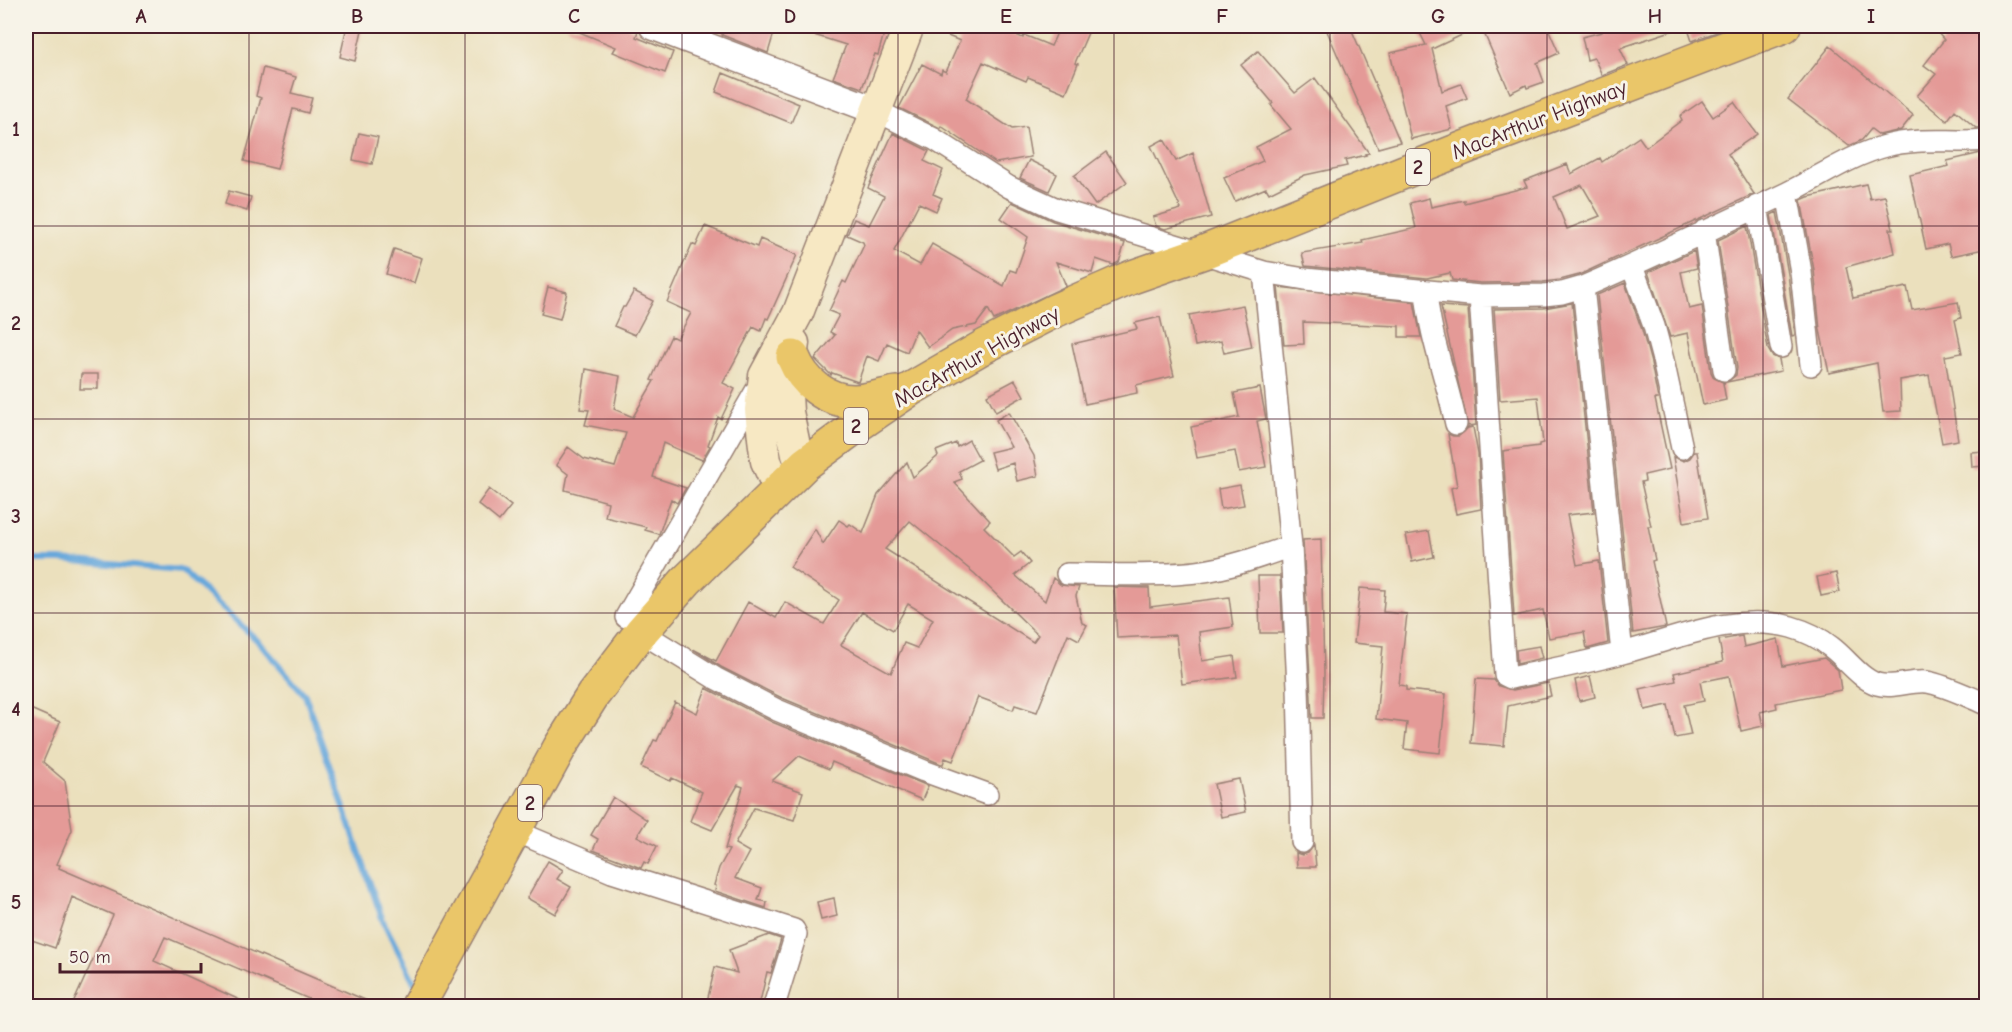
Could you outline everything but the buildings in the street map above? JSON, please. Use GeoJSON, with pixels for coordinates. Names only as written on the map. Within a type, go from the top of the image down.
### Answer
{"type":"FeatureCollection","features":[{"type":"Feature","properties":{"kind":"highway","name":"MacArthur Highway"},"geometry":{"type":"LineString","coordinates":[[425,994],[566,738],[633,625],[686,581],[778,488],[805,464],[909,390],[983,346],[1054,311],[1132,277],[1204,252],[1470,146],[1784,26]]}},
{"type":"Feature","properties":{"kind":"highway"},"geometry":{"type":"LineString","coordinates":[[793,357],[815,388],[835,399],[855,401],[909,390]]}},
{"type":"Feature","properties":{"kind":"main road"},"geometry":{"type":"LineString","coordinates":[[778,488],[766,461],[763,438],[760,410],[764,376],[798,313],[909,26]]}},
{"type":"Feature","properties":{"kind":"main road"},"geometry":{"type":"LineString","coordinates":[[798,313],[787,395],[788,412],[797,455],[805,464]]}},
{"type":"Feature","properties":{"kind":"street"},"geometry":{"type":"LineString","coordinates":[[653,26],[692,33],[877,111],[934,140],[1009,187],[1058,209],[1264,272],[1305,279],[1426,292],[1480,296],[1562,293],[1583,287],[1632,266],[1787,193],[1855,157],[1885,146],[1931,140],[1986,140]]}},
{"type":"Feature","properties":{"kind":"street"},"geometry":{"type":"LineString","coordinates":[[1787,193],[1801,272],[1811,365]]}},
{"type":"Feature","properties":{"kind":"street"},"geometry":{"type":"LineString","coordinates":[[1757,206],[1781,347]]}},
{"type":"Feature","properties":{"kind":"street"},"geometry":{"type":"LineString","coordinates":[[1704,231],[1724,370]]}},
{"type":"Feature","properties":{"kind":"street"},"geometry":{"type":"LineString","coordinates":[[1632,266],[1657,337],[1682,448]]}},
{"type":"Feature","properties":{"kind":"street"},"geometry":{"type":"LineString","coordinates":[[1264,272],[1291,546],[1302,842]]}},
{"type":"Feature","properties":{"kind":"street"},"geometry":{"type":"LineString","coordinates":[[1583,287],[1622,653]]}},
{"type":"Feature","properties":{"kind":"street"},"geometry":{"type":"LineString","coordinates":[[1426,292],[1431,332],[1456,424]]}},
{"type":"Feature","properties":{"kind":"street"},"geometry":{"type":"LineString","coordinates":[[1480,296],[1505,675],[1511,678],[1622,653],[1678,636],[1736,623],[1767,623],[1790,627],[1810,634],[1831,646],[1874,683],[1885,686],[1928,682],[1986,704]]}},
{"type":"Feature","properties":{"kind":"street"},"geometry":{"type":"LineString","coordinates":[[764,376],[633,625],[715,678],[777,710],[924,771],[987,794]]}},
{"type":"Feature","properties":{"kind":"street"},"geometry":{"type":"LineString","coordinates":[[1067,574],[1138,575],[1198,572],[1248,561],[1291,546]]}},
{"type":"Feature","properties":{"kind":"street"},"geometry":{"type":"LineString","coordinates":[[515,831],[612,872],[794,930],[796,934],[774,1006]]}},
{"type":"Feature","properties":{"kind":"waterway"},"geometry":{"type":"LineString","coordinates":[[26,560],[60,560],[182,570],[260,643],[305,695],[383,921],[416,986]]}}]}
